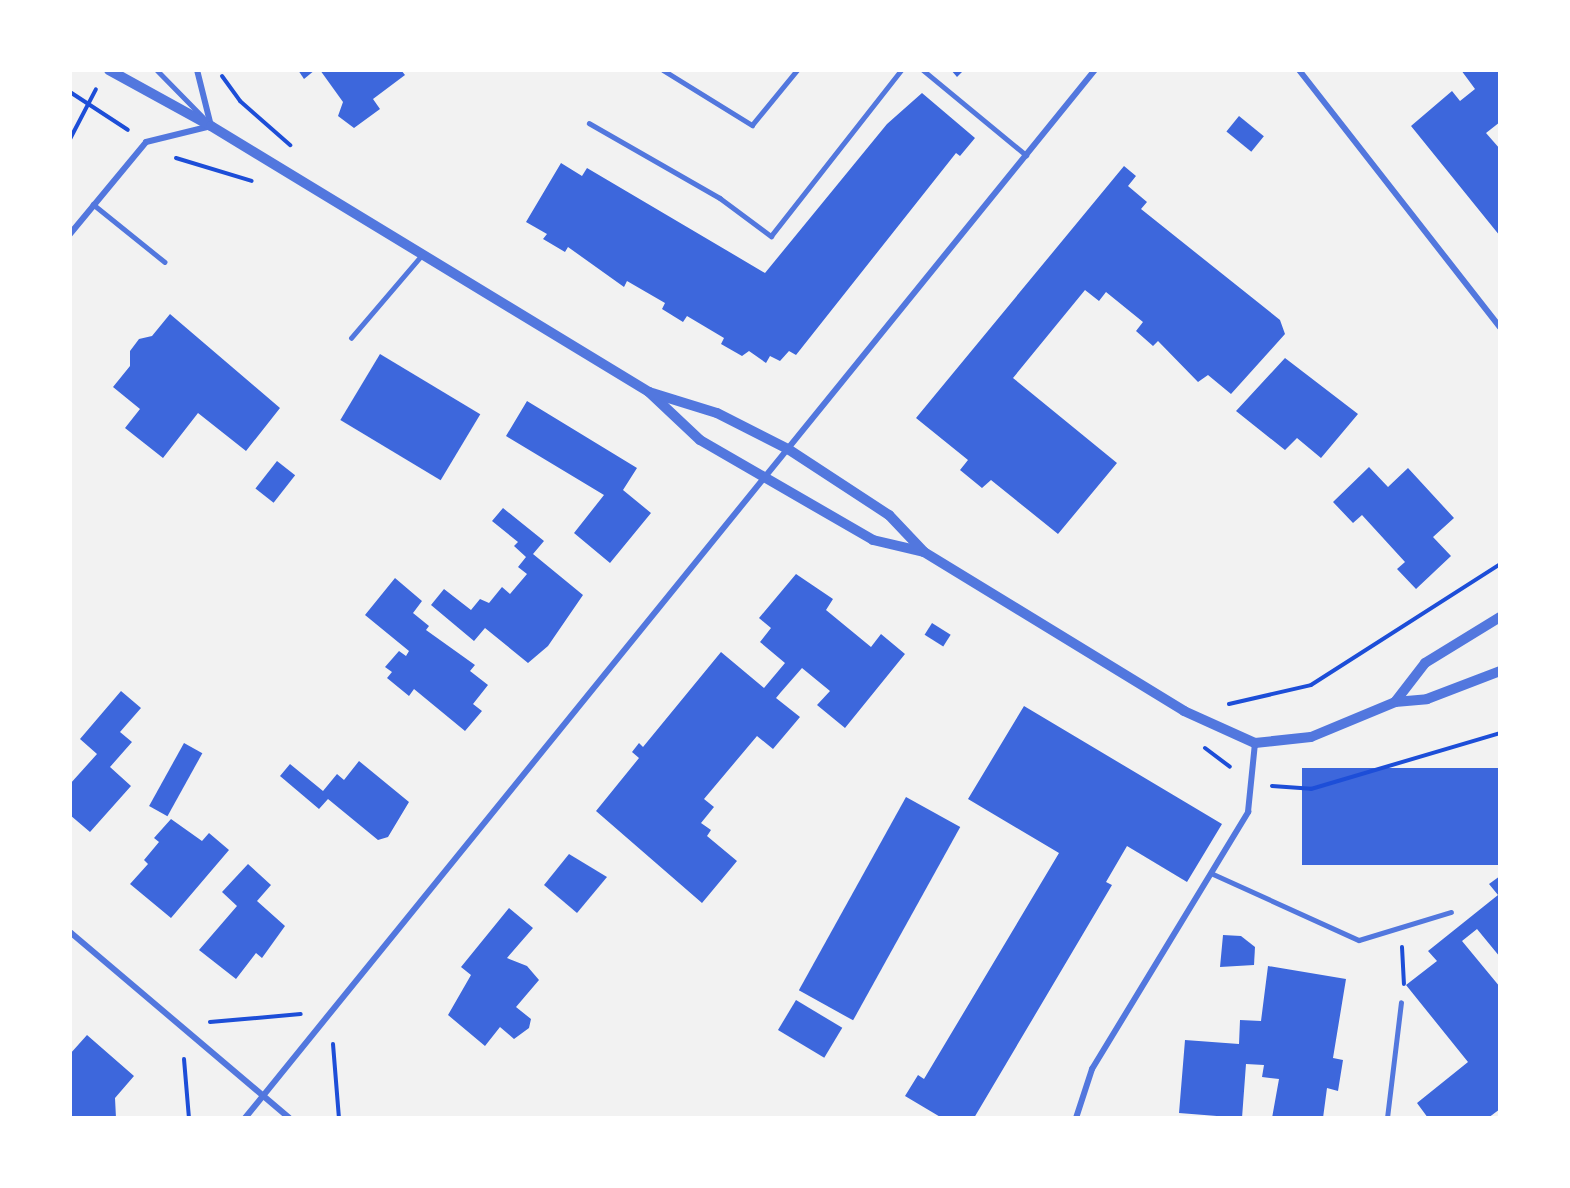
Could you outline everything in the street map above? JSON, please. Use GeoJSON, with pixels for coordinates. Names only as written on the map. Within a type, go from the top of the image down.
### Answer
{"type":"FeatureCollection","features":[{"type":"Feature","properties":{"kind":"street"},"geometry":{"type":"LineString","coordinates":[[109,70],[211,126],[420,256],[649,392],[700,440],[873,540],[924,552]]}},
{"type":"Feature","properties":{"kind":"street"},"geometry":{"type":"LineString","coordinates":[[197,70],[211,126]]}},
{"type":"Feature","properties":{"kind":"street"},"geometry":{"type":"LineString","coordinates":[[1299,70],[1500,327]]}},
{"type":"Feature","properties":{"kind":"street"},"geometry":{"type":"LineString","coordinates":[[244,1118],[1094,71]]}},
{"type":"Feature","properties":{"kind":"street"},"geometry":{"type":"LineString","coordinates":[[70,234],[146,142],[211,126]]}},
{"type":"Feature","properties":{"kind":"street"},"geometry":{"type":"LineString","coordinates":[[649,392],[717,413],[788,449],[889,515],[924,552],[1184,711],[1255,743],[1311,737],[1395,702],[1427,699],[1500,671]]}},
{"type":"Feature","properties":{"kind":"street"},"geometry":{"type":"LineString","coordinates":[[1395,702],[1425,663],[1500,617]]}},
{"type":"Feature","properties":{"kind":"street"},"geometry":{"type":"LineString","coordinates":[[1077,1118],[1092,1069],[1248,812],[1255,743]]}},
{"type":"Feature","properties":{"kind":"street"},"geometry":{"type":"LineString","coordinates":[[70,932],[289,1118]]}},
{"type":"Feature","properties":{"kind":"lane"},"geometry":{"type":"LineString","coordinates":[[157,70],[211,126]]}},
{"type":"Feature","properties":{"kind":"lane"},"geometry":{"type":"LineString","coordinates":[[663,70],[752,125],[796,70]]}},
{"type":"Feature","properties":{"kind":"lane"},"geometry":{"type":"LineString","coordinates":[[589,123],[720,198],[771,236],[901,70]]}},
{"type":"Feature","properties":{"kind":"lane"},"geometry":{"type":"LineString","coordinates":[[923,70],[1026,155]]}},
{"type":"Feature","properties":{"kind":"lane"},"geometry":{"type":"LineString","coordinates":[[93,204],[165,262]]}},
{"type":"Feature","properties":{"kind":"lane"},"geometry":{"type":"LineString","coordinates":[[351,338],[420,256]]}},
{"type":"Feature","properties":{"kind":"lane"},"geometry":{"type":"LineString","coordinates":[[1211,873],[1359,940],[1451,912]]}},
{"type":"Feature","properties":{"kind":"lane"},"geometry":{"type":"LineString","coordinates":[[1387,1118],[1401,1003]]}},
{"type":"Feature","properties":{"kind":"path"},"geometry":{"type":"LineString","coordinates":[[218,70],[240,101],[283,133],[295,153]]}},
{"type":"Feature","properties":{"kind":"path"},"geometry":{"type":"LineString","coordinates":[[70,92],[146,142],[187,163],[261,182]]}},
{"type":"Feature","properties":{"kind":"path"},"geometry":{"type":"LineString","coordinates":[[70,139],[86,102]]}},
{"type":"Feature","properties":{"kind":"path"},"geometry":{"type":"LineString","coordinates":[[1500,564],[1311,685],[1276,697],[1184,711],[1209,754],[1252,780],[1311,789],[1500,733]]}},
{"type":"Feature","properties":{"kind":"path"},"geometry":{"type":"LineString","coordinates":[[1481,576],[1484,581]]}},
{"type":"Feature","properties":{"kind":"path"},"geometry":{"type":"LineString","coordinates":[[1396,928],[1406,959],[1401,1003]]}},
{"type":"Feature","properties":{"kind":"path"},"geometry":{"type":"LineString","coordinates":[[189,1118],[181,1024],[330,1011],[339,1118]]}},
{"type":"Feature","properties":{"kind":"building"},"geometry":{"type":"Polygon","coordinates":[[[298,70],[315,70],[304,79],[298,70]]]}},
{"type":"Feature","properties":{"kind":"building"},"geometry":{"type":"Polygon","coordinates":[[[320,70],[401,70],[405,75],[373,99],[380,109],[354,128],[338,116],[343,102],[320,70]]]}},
{"type":"Feature","properties":{"kind":"building"},"geometry":{"type":"Polygon","coordinates":[[[951,70],[964,70],[957,77],[951,70]]]}},
{"type":"Feature","properties":{"kind":"building"},"geometry":{"type":"Polygon","coordinates":[[[1461,70],[1500,70],[1500,122],[1486,133],[1500,149],[1500,236],[1411,126],[1452,91],[1460,101],[1475,89],[1461,70]]]}},
{"type":"Feature","properties":{"kind":"building"},"geometry":{"type":"Polygon","coordinates":[[[922,93],[975,138],[960,156],[956,153],[796,355],[789,351],[780,361],[770,356],[766,363],[749,351],[742,356],[721,344],[724,338],[687,316],[683,322],[662,309],[665,303],[627,281],[624,287],[568,247],[565,252],[543,239],[547,234],[526,222],[561,163],[582,176],[587,168],[765,273],[887,124],[922,93]]]}},
{"type":"Feature","properties":{"kind":"building"},"geometry":{"type":"Polygon","coordinates":[[[1239,116],[1264,136],[1251,152],[1226,132],[1239,116]]]}},
{"type":"Feature","properties":{"kind":"building"},"geometry":{"type":"Polygon","coordinates":[[[1124,166],[1136,176],[1128,186],[1147,202],[1141,209],[1280,320],[1285,334],[1231,394],[1208,375],[1198,382],[1158,341],[1153,346],[1136,331],[1143,322],[1106,292],[1099,301],[1085,290],[1013,378],[1117,463],[1058,534],[991,480],[982,488],[960,470],[968,460],[916,418],[1124,166]]]}},
{"type":"Feature","properties":{"kind":"building"},"geometry":{"type":"Polygon","coordinates":[[[170,314],[280,408],[246,451],[198,413],[163,458],[125,428],[140,409],[113,387],[130,366],[130,351],[139,339],[152,336],[170,314]]]}},
{"type":"Feature","properties":{"kind":"building"},"geometry":{"type":"Polygon","coordinates":[[[380,354],[480,414],[441,480],[340,420],[380,354]]]}},
{"type":"Feature","properties":{"kind":"building"},"geometry":{"type":"Polygon","coordinates":[[[1285,358],[1358,414],[1321,458],[1297,438],[1285,450],[1236,411],[1285,358]]]}},
{"type":"Feature","properties":{"kind":"building"},"geometry":{"type":"Polygon","coordinates":[[[527,401],[637,468],[623,490],[651,513],[610,563],[574,533],[604,495],[506,436],[527,401]]]}},
{"type":"Feature","properties":{"kind":"building"},"geometry":{"type":"Polygon","coordinates":[[[277,461],[295,475],[274,503],[255,489],[277,461]]]}},
{"type":"Feature","properties":{"kind":"building"},"geometry":{"type":"Polygon","coordinates":[[[1369,467],[1388,487],[1408,468],[1454,518],[1433,537],[1451,556],[1416,589],[1397,569],[1405,562],[1362,515],[1353,523],[1333,502],[1369,467]]]}},
{"type":"Feature","properties":{"kind":"building"},"geometry":{"type":"Polygon","coordinates":[[[503,508],[544,541],[533,554],[583,595],[548,646],[528,663],[485,628],[474,641],[431,605],[444,589],[471,610],[480,599],[489,603],[502,587],[510,594],[527,574],[518,567],[526,557],[514,546],[518,542],[492,521],[503,508]]]}},
{"type":"Feature","properties":{"kind":"building"},"geometry":{"type":"Polygon","coordinates":[[[796,574],[833,599],[826,610],[871,647],[881,634],[905,654],[845,728],[817,705],[830,691],[802,668],[776,698],[800,717],[773,749],[757,736],[704,799],[714,807],[701,823],[711,830],[707,836],[737,861],[702,903],[596,811],[639,758],[632,752],[639,743],[643,747],[721,652],[764,688],[785,663],[760,642],[771,628],[759,618],[796,574]]]}},
{"type":"Feature","properties":{"kind":"building"},"geometry":{"type":"Polygon","coordinates":[[[395,578],[422,601],[413,613],[429,626],[426,630],[475,665],[470,671],[488,685],[473,704],[482,711],[465,731],[414,689],[409,696],[387,678],[392,672],[385,667],[399,651],[406,656],[409,651],[365,615],[395,578]]]}},
{"type":"Feature","properties":{"kind":"building"},"geometry":{"type":"Polygon","coordinates":[[[932,623],[951,635],[943,647],[925,635],[932,623]]]}},
{"type":"Feature","properties":{"kind":"building"},"geometry":{"type":"Polygon","coordinates":[[[121,691],[141,708],[120,732],[132,742],[110,767],[131,786],[90,832],[70,815],[70,784],[97,754],[80,739],[121,691]]]}},
{"type":"Feature","properties":{"kind":"building"},"geometry":{"type":"Polygon","coordinates":[[[1024,706],[1222,824],[1187,882],[1127,846],[1106,882],[1112,885],[974,1118],[942,1118],[905,1096],[918,1075],[924,1079],[1059,853],[968,799],[1024,706]]]}},
{"type":"Feature","properties":{"kind":"building"},"geometry":{"type":"Polygon","coordinates":[[[184,743],[202,753],[167,816],[149,806],[184,743]]]}},
{"type":"Feature","properties":{"kind":"building"},"geometry":{"type":"Polygon","coordinates":[[[359,761],[409,802],[388,837],[378,840],[328,799],[319,809],[280,776],[290,764],[323,791],[337,774],[344,780],[359,761]]]}},
{"type":"Feature","properties":{"kind":"building"},"geometry":{"type":"Polygon","coordinates":[[[1302,768],[1500,768],[1500,865],[1302,865],[1302,768]]]}},
{"type":"Feature","properties":{"kind":"building"},"geometry":{"type":"Polygon","coordinates":[[[906,797],[960,827],[853,1020],[799,990],[906,797]]]}},
{"type":"Feature","properties":{"kind":"building"},"geometry":{"type":"Polygon","coordinates":[[[171,819],[202,841],[209,833],[229,850],[171,918],[130,884],[148,864],[144,860],[159,842],[154,838],[171,819]]]}},
{"type":"Feature","properties":{"kind":"building"},"geometry":{"type":"Polygon","coordinates":[[[569,854],[607,877],[577,913],[544,885],[569,854]]]}},
{"type":"Feature","properties":{"kind":"building"},"geometry":{"type":"Polygon","coordinates":[[[248,864],[271,885],[257,901],[285,926],[262,958],[256,953],[236,979],[199,950],[237,906],[222,892],[248,864]]]}},
{"type":"Feature","properties":{"kind":"building"},"geometry":{"type":"Polygon","coordinates":[[[1500,876],[1500,957],[1477,929],[1462,941],[1500,987],[1500,1109],[1488,1118],[1428,1118],[1417,1103],[1468,1062],[1406,985],[1437,961],[1428,951],[1498,895],[1489,884],[1500,876]]]}},
{"type":"Feature","properties":{"kind":"building"},"geometry":{"type":"Polygon","coordinates":[[[509,908],[533,928],[507,958],[527,966],[539,980],[516,1007],[531,1019],[529,1028],[514,1039],[500,1027],[485,1046],[448,1015],[471,975],[461,967],[509,908]]]}},
{"type":"Feature","properties":{"kind":"building"},"geometry":{"type":"Polygon","coordinates":[[[1223,935],[1241,936],[1255,947],[1254,965],[1220,967],[1223,935]]]}},
{"type":"Feature","properties":{"kind":"building"},"geometry":{"type":"Polygon","coordinates":[[[1268,966],[1346,979],[1333,1058],[1343,1060],[1338,1091],[1327,1088],[1323,1118],[1272,1118],[1279,1079],[1262,1077],[1264,1065],[1246,1064],[1242,1118],[1179,1113],[1185,1040],[1239,1044],[1240,1020],[1261,1021],[1268,966]]]}},
{"type":"Feature","properties":{"kind":"building"},"geometry":{"type":"Polygon","coordinates":[[[796,1000],[842,1028],[824,1058],[778,1030],[796,1000]]]}},
{"type":"Feature","properties":{"kind":"building"},"geometry":{"type":"Polygon","coordinates":[[[87,1035],[134,1076],[115,1098],[116,1118],[70,1118],[70,1054],[87,1035]]]}}]}
